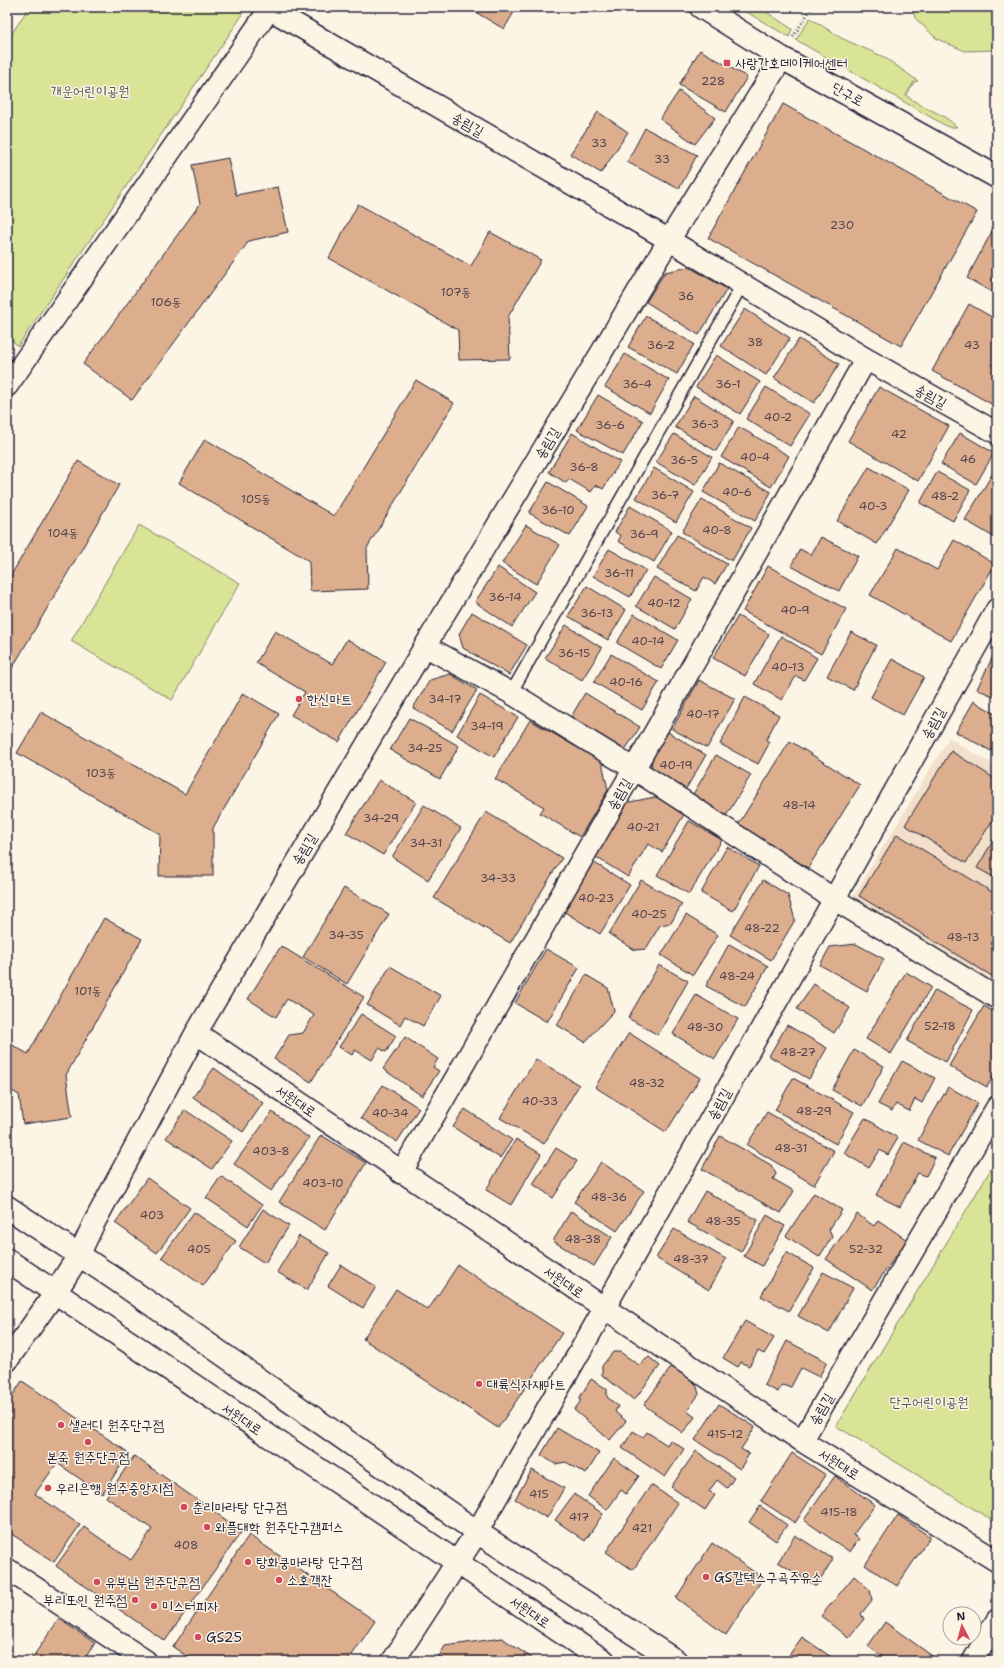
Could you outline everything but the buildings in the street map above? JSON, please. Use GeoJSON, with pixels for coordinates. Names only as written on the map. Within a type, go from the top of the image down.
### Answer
{"type":"FeatureCollection","features":[{"type":"Feature","properties":{"kind":"street","name":"단구로"},"geometry":{"type":"LineString","coordinates":[[701,7],[782,58],[997,177]]}},
{"type":"Feature","properties":{"kind":"street","name":"송림길"},"geometry":{"type":"LineString","coordinates":[[269,8],[743,283],[866,359],[997,433]]}},
{"type":"Feature","properties":{"kind":"street"},"geometry":{"type":"LineString","coordinates":[[8,382],[269,8]]}},
{"type":"Feature","properties":{"kind":"street","name":"송림길"},"geometry":{"type":"LineString","coordinates":[[196,1033],[425,646],[669,240],[782,58]]}},
{"type":"Feature","properties":{"kind":"street","name":"송림길"},"geometry":{"type":"LineString","coordinates":[[401,1172],[634,768],[866,359]]}},
{"type":"Feature","properties":{"kind":"street","name":"송림길"},"geometry":{"type":"LineString","coordinates":[[604,1309],[997,609]]}},
{"type":"Feature","properties":{"kind":"street","name":"송림길"},"geometry":{"type":"LineString","coordinates":[[425,646],[511,693],[634,768],[834,899],[997,998]]}},
{"type":"Feature","properties":{"kind":"street"},"geometry":{"type":"LineString","coordinates":[[7,1361],[55,1293],[79,1255],[94,1223],[196,1033]]}},
{"type":"Feature","properties":{"kind":"street","name":"서원대로"},"geometry":{"type":"LineString","coordinates":[[196,1033],[802,1441],[997,1561]]}},
{"type":"Feature","properties":{"kind":"street","name":"송림길"},"geometry":{"type":"LineString","coordinates":[[802,1441],[997,1107]]}},
{"type":"Feature","properties":{"kind":"street"},"geometry":{"type":"LineString","coordinates":[[7,1207],[79,1255],[477,1532],[676,1661]]}},
{"type":"Feature","properties":{"kind":"street","name":"서원대로"},"geometry":{"type":"LineString","coordinates":[[7,1260],[457,1564],[604,1661]]}},
{"type":"Feature","properties":{"kind":"street"},"geometry":{"type":"LineString","coordinates":[[393,1661],[477,1532],[604,1309]]}},
{"type":"Feature","properties":{"kind":"street"},"geometry":{"type":"LineString","coordinates":[[7,1569],[146,1661]]}},
{"type":"Feature","properties":{"kind":"street"},"geometry":{"type":"LineString","coordinates":[[973,1661],[997,1620]]}},
{"type":"Feature","properties":{"kind":"lane"},"geometry":{"type":"LineString","coordinates":[[511,693],[743,283]]}},
{"type":"Feature","properties":{"kind":"path"},"geometry":{"type":"LineString","coordinates":[[793,37],[812,7]]}},
{"type":"Feature","properties":{"kind":"shaded area"},"geometry":{"type":"Polygon","coordinates":[[[949,738],[997,767],[997,988],[851,900],[949,738]]]}},
{"type":"Feature","properties":{"kind":"green space","name":"개운어린이공원"},"geometry":{"type":"Polygon","coordinates":[[[29,7],[244,7],[241,17],[18,346],[7,336],[7,41],[29,7]]]}},
{"type":"Feature","properties":{"kind":"green space"},"geometry":{"type":"Polygon","coordinates":[[[738,7],[759,7],[792,29],[789,37],[738,7]]]}},
{"type":"Feature","properties":{"kind":"green space"},"geometry":{"type":"Polygon","coordinates":[[[912,7],[997,7],[997,50],[965,51],[937,39],[915,18],[912,7]]]}},
{"type":"Feature","properties":{"kind":"green space"},"geometry":{"type":"Polygon","coordinates":[[[810,18],[841,38],[884,57],[918,81],[914,82],[906,95],[912,100],[945,118],[957,127],[948,127],[796,40],[810,18]]]}},
{"type":"Feature","properties":{"kind":"green space"},"geometry":{"type":"Polygon","coordinates":[[[139,525],[240,583],[172,700],[71,641],[139,525]]]}},
{"type":"Feature","properties":{"kind":"green space","name":"단구어린이공원"},"geometry":{"type":"Polygon","coordinates":[[[997,1159],[997,1523],[836,1426],[997,1159]]]}},
{"type":"Feature","properties":{"kind":"place","name":"사랑간호데이케어센터"},"geometry":{"type":"Point","coordinates":[727,63]}},
{"type":"Feature","properties":{"kind":"place","name":"한신마트"},"geometry":{"type":"Point","coordinates":[299,699]}},
{"type":"Feature","properties":{"kind":"place","name":"대륙식자재마트"},"geometry":{"type":"Point","coordinates":[479,1384]}},
{"type":"Feature","properties":{"kind":"place","name":"샐러디 원주단구점"},"geometry":{"type":"Point","coordinates":[61,1425]}},
{"type":"Feature","properties":{"kind":"place","name":"본죽 원주단구점"},"geometry":{"type":"Point","coordinates":[88,1442]}},
{"type":"Feature","properties":{"kind":"place","name":"우리은행 원주중앙지점"},"geometry":{"type":"Point","coordinates":[48,1488]}},
{"type":"Feature","properties":{"kind":"place","name":"춘리마라탕 단구점"},"geometry":{"type":"Point","coordinates":[184,1507]}},
{"type":"Feature","properties":{"kind":"place","name":"와플대학 원주단구캠퍼스"},"geometry":{"type":"Point","coordinates":[207,1527]}},
{"type":"Feature","properties":{"kind":"place","name":"탕화쿵마라탕 단구점"},"geometry":{"type":"Point","coordinates":[248,1562]}},
{"type":"Feature","properties":{"kind":"place","name":"GS칼텍스구곡주유소"},"geometry":{"type":"Point","coordinates":[706,1577]}},
{"type":"Feature","properties":{"kind":"place","name":"소호객잔"},"geometry":{"type":"Point","coordinates":[279,1580]}},
{"type":"Feature","properties":{"kind":"place","name":"유부남 원주단구점"},"geometry":{"type":"Point","coordinates":[97,1582]}},
{"type":"Feature","properties":{"kind":"place","name":"부리또인 원주점"},"geometry":{"type":"Point","coordinates":[135,1600]}},
{"type":"Feature","properties":{"kind":"place","name":"미스터피자"},"geometry":{"type":"Point","coordinates":[154,1606]}},
{"type":"Feature","properties":{"kind":"place","name":"GS25"},"geometry":{"type":"Point","coordinates":[198,1637]}}]}
